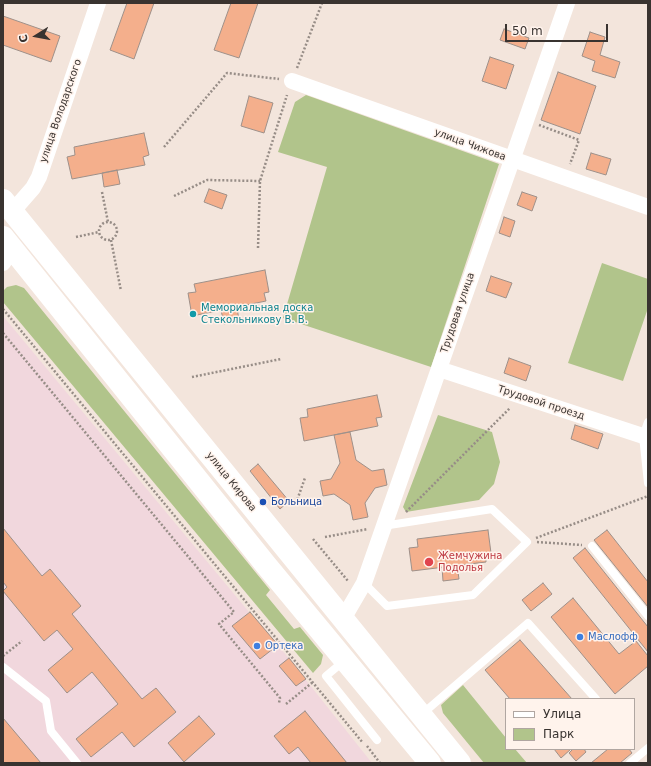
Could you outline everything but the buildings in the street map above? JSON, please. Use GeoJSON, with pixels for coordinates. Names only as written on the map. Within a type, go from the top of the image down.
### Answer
{"type":"FeatureCollection","features":[{"type":"Feature","properties":{"kind":"main road","name":"улица Кирова"},"geometry":{"type":"LineString","coordinates":[[8,206],[460,763]]}},
{"type":"Feature","properties":{"kind":"main road"},"geometry":{"type":"LineString","coordinates":[[27,230],[6,250],[202,483],[346,662],[430,763]]}},
{"type":"Feature","properties":{"kind":"main road"},"geometry":{"type":"LineString","coordinates":[[202,483],[212,486],[217,484],[222,475],[221,470]]}},
{"type":"Feature","properties":{"kind":"main road"},"geometry":{"type":"LineString","coordinates":[[346,662],[346,653],[350,646],[358,645],[366,648]]}},
{"type":"Feature","properties":{"kind":"street","name":"улица Володарского"},"geometry":{"type":"LineString","coordinates":[[8,206],[33,188],[39,177],[98,3]]}},
{"type":"Feature","properties":{"kind":"street","name":"Трудовая улица"},"geometry":{"type":"LineString","coordinates":[[343,619],[361,588],[567,3]]}},
{"type":"Feature","properties":{"kind":"street","name":"улица Чижова"},"geometry":{"type":"LineString","coordinates":[[292,81],[648,208]]}},
{"type":"Feature","properties":{"kind":"street","name":"Трудовой проезд"},"geometry":{"type":"LineString","coordinates":[[439,369],[522,396],[646,429]]}},
{"type":"Feature","properties":{"kind":"lane"},"geometry":{"type":"LineString","coordinates":[[646,429],[648,483]]}},
{"type":"Feature","properties":{"kind":"lane"},"geometry":{"type":"LineString","coordinates":[[361,588],[387,606],[473,595],[528,542],[492,509],[385,521]]}},
{"type":"Feature","properties":{"kind":"lane"},"geometry":{"type":"LineString","coordinates":[[592,546],[648,616]]}},
{"type":"Feature","properties":{"kind":"lane"},"geometry":{"type":"LineString","coordinates":[[421,715],[528,623],[595,698]]}},
{"type":"Feature","properties":{"kind":"lane"},"geometry":{"type":"LineString","coordinates":[[346,662],[326,676],[377,740]]}},
{"type":"Feature","properties":{"kind":"lane"},"geometry":{"type":"LineString","coordinates":[[3,667],[46,701],[51,731],[77,763]]}},
{"type":"Feature","properties":{"kind":"lane"},"geometry":{"type":"LineString","coordinates":[[630,763],[648,748]]}},
{"type":"Feature","properties":{"kind":"path"},"geometry":{"type":"LineString","coordinates":[[164,146],[227,73],[292,81]]}},
{"type":"Feature","properties":{"kind":"path"},"geometry":{"type":"LineString","coordinates":[[538,124],[579,140],[568,169],[581,174],[578,183]]}},
{"type":"Feature","properties":{"kind":"path"},"geometry":{"type":"LineString","coordinates":[[174,196],[208,180],[260,181],[258,248]]}},
{"type":"Feature","properties":{"kind":"path"},"geometry":{"type":"LineString","coordinates":[[102,192],[108,222]]}},
{"type":"Feature","properties":{"kind":"path"},"geometry":{"type":"LineString","coordinates":[[103,222],[115,224],[118,229],[117,235],[111,240],[102,238],[99,232],[99,227],[103,222]]}},
{"type":"Feature","properties":{"kind":"path"},"geometry":{"type":"LineString","coordinates":[[76,237],[99,232]]}},
{"type":"Feature","properties":{"kind":"path"},"geometry":{"type":"LineString","coordinates":[[111,240],[121,291]]}},
{"type":"Feature","properties":{"kind":"path"},"geometry":{"type":"LineString","coordinates":[[3,309],[380,763]]}},
{"type":"Feature","properties":{"kind":"path"},"geometry":{"type":"LineString","coordinates":[[3,333],[234,612],[219,624],[280,698],[279,703]]}},
{"type":"Feature","properties":{"kind":"path"},"geometry":{"type":"LineString","coordinates":[[192,377],[281,359]]}},
{"type":"Feature","properties":{"kind":"path"},"geometry":{"type":"LineString","coordinates":[[325,537],[385,521],[406,512],[522,396]]}},
{"type":"Feature","properties":{"kind":"path"},"geometry":{"type":"LineString","coordinates":[[296,503],[305,478]]}},
{"type":"Feature","properties":{"kind":"path"},"geometry":{"type":"LineString","coordinates":[[528,542],[648,496]]}},
{"type":"Feature","properties":{"kind":"path"},"geometry":{"type":"LineString","coordinates":[[312,539],[361,588]]}},
{"type":"Feature","properties":{"kind":"path"},"geometry":{"type":"LineString","coordinates":[[528,542],[592,546]]}},
{"type":"Feature","properties":{"kind":"path"},"geometry":{"type":"LineString","coordinates":[[3,656],[22,641]]}},
{"type":"Feature","properties":{"kind":"path"},"geometry":{"type":"LineString","coordinates":[[286,704],[313,682]]}},
{"type":"Feature","properties":{"kind":"shaded area"},"geometry":{"type":"Polygon","coordinates":[[[3,316],[249,612],[233,626],[260,659],[278,645],[372,763],[3,763],[3,316]]]}},
{"type":"Feature","properties":{"kind":"green space"},"geometry":{"type":"Polygon","coordinates":[[[306,95],[499,164],[431,367],[283,318],[327,167],[278,152],[295,102],[306,95]]]}},
{"type":"Feature","properties":{"kind":"green space"},"geometry":{"type":"Polygon","coordinates":[[[602,263],[648,279],[648,308],[623,381],[568,363],[602,263]]]}},
{"type":"Feature","properties":{"kind":"green space"},"geometry":{"type":"Polygon","coordinates":[[[16,285],[24,288],[270,590],[266,595],[294,629],[300,627],[323,655],[321,664],[313,673],[3,302],[3,291],[7,287],[16,285]]]}},
{"type":"Feature","properties":{"kind":"green space"},"geometry":{"type":"Polygon","coordinates":[[[438,415],[492,432],[500,462],[494,484],[479,500],[406,512],[403,507],[438,415]]]}},
{"type":"Feature","properties":{"kind":"green space"},"geometry":{"type":"Polygon","coordinates":[[[463,685],[505,737],[505,750],[516,750],[527,763],[484,763],[443,713],[441,705],[463,685]]]}},
{"type":"Feature","properties":{"kind":"place","name":"Мемориальная доска Стекольникову В. В."},"geometry":{"type":"Point","coordinates":[193,314]}},
{"type":"Feature","properties":{"kind":"place","name":"Больница"},"geometry":{"type":"Point","coordinates":[263,502]}},
{"type":"Feature","properties":{"kind":"place","name":"Жемчужина Подолья"},"geometry":{"type":"Point","coordinates":[429,562]}},
{"type":"Feature","properties":{"kind":"place","name":"Маслофф"},"geometry":{"type":"Point","coordinates":[580,637]}},
{"type":"Feature","properties":{"kind":"place","name":"Ортека"},"geometry":{"type":"Point","coordinates":[257,646]}}]}
